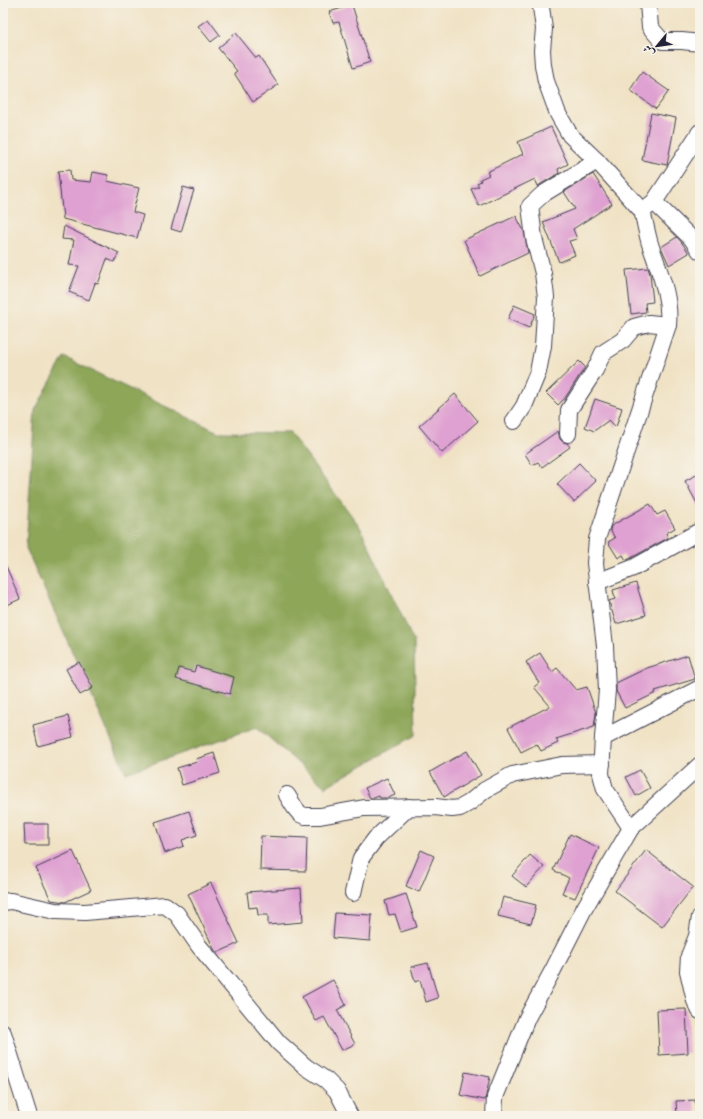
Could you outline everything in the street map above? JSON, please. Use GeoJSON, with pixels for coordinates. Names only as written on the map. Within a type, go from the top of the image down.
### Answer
{"type":"FeatureCollection","features":[{"type":"Feature","properties":{"kind":"street"},"geometry":{"type":"LineString","coordinates":[[538,3],[541,7],[544,29],[542,50],[546,81],[558,114],[570,135],[648,206],[697,242]]}},
{"type":"Feature","properties":{"kind":"street"},"geometry":{"type":"LineString","coordinates":[[648,3],[650,27],[662,41],[700,43]]}},
{"type":"Feature","properties":{"kind":"street"},"geometry":{"type":"LineString","coordinates":[[631,828],[605,789],[601,774],[607,690],[605,646],[595,563],[597,539],[668,325],[668,299],[650,243],[648,206],[700,132]]}},
{"type":"Feature","properties":{"kind":"street"},"geometry":{"type":"LineString","coordinates":[[514,421],[524,406],[538,372],[543,346],[546,297],[543,273],[534,238],[530,206],[543,194],[597,161]]}},
{"type":"Feature","properties":{"kind":"street"},"geometry":{"type":"LineString","coordinates":[[568,434],[568,410],[595,370],[603,353],[623,340],[634,327],[649,323],[668,325]]}},
{"type":"Feature","properties":{"kind":"street"},"geometry":{"type":"LineString","coordinates":[[597,582],[633,568],[700,531]]}},
{"type":"Feature","properties":{"kind":"street"},"geometry":{"type":"LineString","coordinates":[[603,738],[700,688]]}},
{"type":"Feature","properties":{"kind":"street"},"geometry":{"type":"LineString","coordinates":[[287,795],[300,814],[305,816],[320,816],[364,808],[436,807],[452,809],[460,808],[469,803],[485,790],[512,775],[562,766],[602,764]]}},
{"type":"Feature","properties":{"kind":"street"},"geometry":{"type":"LineString","coordinates":[[494,1116],[495,1097],[526,1018],[553,970],[584,909],[631,828],[700,765]]}},
{"type":"Feature","properties":{"kind":"street"},"geometry":{"type":"LineString","coordinates":[[353,893],[361,858],[376,838],[409,807]]}},
{"type":"Feature","properties":{"kind":"street"},"geometry":{"type":"LineString","coordinates":[[3,902],[11,901],[55,911],[85,912],[165,905],[177,914],[199,946],[279,1043],[306,1067],[326,1080],[337,1091],[350,1116]]}},
{"type":"Feature","properties":{"kind":"street"},"geometry":{"type":"LineString","coordinates":[[700,917],[697,936],[690,956],[688,971],[695,1001],[700,1011]]}},
{"type":"Feature","properties":{"kind":"street"},"geometry":{"type":"LineString","coordinates":[[3,1033],[29,1116]]}},
{"type":"Feature","properties":{"kind":"green space"},"geometry":{"type":"Polygon","coordinates":[[[64,357],[218,432],[290,433],[360,527],[414,642],[416,735],[325,787],[257,727],[126,773],[26,548],[35,410],[64,357]]]}},
{"type":"Feature","properties":{"kind":"building"},"geometry":{"type":"Polygon","coordinates":[[[352,5],[370,62],[353,68],[339,22],[333,23],[329,12],[352,5]]]}},
{"type":"Feature","properties":{"kind":"building"},"geometry":{"type":"Polygon","coordinates":[[[208,19],[220,35],[211,42],[198,26],[208,19]]]}},
{"type":"Feature","properties":{"kind":"building"},"geometry":{"type":"Polygon","coordinates":[[[236,33],[256,58],[259,56],[278,85],[253,102],[234,73],[237,71],[218,48],[236,33]]]}},
{"type":"Feature","properties":{"kind":"building"},"geometry":{"type":"Polygon","coordinates":[[[642,72],[669,91],[656,109],[630,90],[642,72]]]}},
{"type":"Feature","properties":{"kind":"building"},"geometry":{"type":"Polygon","coordinates":[[[651,113],[676,118],[667,165],[642,160],[651,113]]]}},
{"type":"Feature","properties":{"kind":"building"},"geometry":{"type":"Polygon","coordinates":[[[551,127],[568,164],[558,169],[559,173],[538,186],[535,179],[479,206],[471,189],[479,186],[477,183],[481,181],[480,179],[489,175],[487,172],[523,154],[518,142],[551,127]]]}},
{"type":"Feature","properties":{"kind":"building"},"geometry":{"type":"Polygon","coordinates":[[[70,170],[71,180],[91,182],[93,172],[108,175],[107,181],[139,188],[133,212],[143,215],[137,238],[63,219],[58,171],[70,170]]]}},
{"type":"Feature","properties":{"kind":"building"},"geometry":{"type":"Polygon","coordinates":[[[593,174],[612,204],[573,229],[577,239],[569,241],[575,255],[559,262],[543,222],[575,209],[564,192],[593,174]]]}},
{"type":"Feature","properties":{"kind":"building"},"geometry":{"type":"Polygon","coordinates":[[[183,187],[194,190],[181,232],[171,229],[183,187]]]}},
{"type":"Feature","properties":{"kind":"building"},"geometry":{"type":"Polygon","coordinates":[[[516,216],[524,231],[528,253],[480,276],[464,240],[516,216]]]}},
{"type":"Feature","properties":{"kind":"building"},"geometry":{"type":"Polygon","coordinates":[[[64,226],[119,253],[114,262],[107,259],[98,284],[95,283],[89,300],[69,292],[79,266],[69,265],[74,240],[62,239],[64,226]]]}},
{"type":"Feature","properties":{"kind":"building"},"geometry":{"type":"Polygon","coordinates":[[[677,237],[689,253],[669,265],[661,247],[677,237]]]}},
{"type":"Feature","properties":{"kind":"building"},"geometry":{"type":"Polygon","coordinates":[[[648,268],[653,302],[645,303],[646,312],[631,314],[626,270],[648,268]]]}},
{"type":"Feature","properties":{"kind":"building"},"geometry":{"type":"Polygon","coordinates":[[[514,305],[535,314],[529,328],[508,319],[514,305]]]}},
{"type":"Feature","properties":{"kind":"building"},"geometry":{"type":"Polygon","coordinates":[[[579,361],[585,367],[565,398],[558,405],[546,393],[579,361]]]}},
{"type":"Feature","properties":{"kind":"building"},"geometry":{"type":"Polygon","coordinates":[[[455,394],[478,421],[442,453],[419,426],[455,394]]]}},
{"type":"Feature","properties":{"kind":"building"},"geometry":{"type":"Polygon","coordinates":[[[595,399],[622,408],[616,427],[609,420],[594,431],[585,427],[595,399]]]}},
{"type":"Feature","properties":{"kind":"building"},"geometry":{"type":"Polygon","coordinates":[[[558,431],[560,439],[567,443],[570,447],[542,467],[538,462],[532,465],[525,454],[558,431]]]}},
{"type":"Feature","properties":{"kind":"building"},"geometry":{"type":"Polygon","coordinates":[[[579,463],[596,481],[574,502],[557,484],[579,463]]]}},
{"type":"Feature","properties":{"kind":"building"},"geometry":{"type":"Polygon","coordinates":[[[700,473],[700,509],[685,481],[700,473]]]}},
{"type":"Feature","properties":{"kind":"building"},"geometry":{"type":"Polygon","coordinates":[[[650,504],[657,515],[665,511],[675,528],[666,533],[668,538],[629,559],[626,560],[623,555],[618,558],[608,542],[615,538],[610,530],[611,526],[650,504]]]}},
{"type":"Feature","properties":{"kind":"building"},"geometry":{"type":"Polygon","coordinates":[[[3,559],[20,599],[3,607],[3,559]]]}},
{"type":"Feature","properties":{"kind":"building"},"geometry":{"type":"Polygon","coordinates":[[[636,583],[646,615],[616,624],[609,601],[615,599],[613,590],[636,583]]]}},
{"type":"Feature","properties":{"kind":"building"},"geometry":{"type":"Polygon","coordinates":[[[540,653],[552,672],[557,668],[576,690],[587,687],[596,713],[594,727],[556,739],[558,743],[541,751],[537,744],[521,752],[508,728],[550,706],[534,687],[539,683],[526,662],[540,653]]]}},
{"type":"Feature","properties":{"kind":"building"},"geometry":{"type":"Polygon","coordinates":[[[688,655],[695,679],[655,691],[656,693],[625,708],[616,691],[616,683],[647,668],[688,655]]]}},
{"type":"Feature","properties":{"kind":"building"},"geometry":{"type":"Polygon","coordinates":[[[79,662],[93,688],[80,695],[66,669],[79,662]]]}},
{"type":"Feature","properties":{"kind":"building"},"geometry":{"type":"Polygon","coordinates":[[[196,666],[234,677],[230,694],[176,679],[179,668],[194,672],[196,666]]]}},
{"type":"Feature","properties":{"kind":"building"},"geometry":{"type":"Polygon","coordinates":[[[68,716],[73,737],[38,746],[33,725],[68,716]]]}},
{"type":"Feature","properties":{"kind":"building"},"geometry":{"type":"Polygon","coordinates":[[[467,751],[481,775],[444,797],[430,772],[467,751]]]}},
{"type":"Feature","properties":{"kind":"building"},"geometry":{"type":"Polygon","coordinates":[[[214,753],[220,773],[182,785],[177,768],[197,762],[196,759],[214,753]]]}},
{"type":"Feature","properties":{"kind":"building"},"geometry":{"type":"Polygon","coordinates":[[[640,770],[650,788],[636,796],[626,777],[640,770]]]}},
{"type":"Feature","properties":{"kind":"building"},"geometry":{"type":"Polygon","coordinates":[[[387,778],[395,795],[388,798],[380,798],[379,796],[370,798],[365,788],[387,778]]]}},
{"type":"Feature","properties":{"kind":"building"},"geometry":{"type":"Polygon","coordinates":[[[189,811],[197,835],[182,840],[184,846],[165,853],[155,822],[189,811]]]}},
{"type":"Feature","properties":{"kind":"building"},"geometry":{"type":"Polygon","coordinates":[[[24,824],[48,824],[48,845],[25,845],[24,824]]]}},
{"type":"Feature","properties":{"kind":"building"},"geometry":{"type":"Polygon","coordinates":[[[570,834],[599,848],[575,898],[562,893],[569,878],[553,870],[570,834]]]}},
{"type":"Feature","properties":{"kind":"building"},"geometry":{"type":"Polygon","coordinates":[[[261,836],[307,838],[306,871],[260,870],[261,836]]]}},
{"type":"Feature","properties":{"kind":"building"},"geometry":{"type":"Polygon","coordinates":[[[421,850],[434,856],[419,892],[406,886],[421,850]]]}},
{"type":"Feature","properties":{"kind":"building"},"geometry":{"type":"Polygon","coordinates":[[[646,850],[693,887],[662,927],[615,891],[646,850]]]}},
{"type":"Feature","properties":{"kind":"building"},"geometry":{"type":"Polygon","coordinates":[[[73,851],[91,890],[65,902],[51,900],[36,868],[73,851]]]}},
{"type":"Feature","properties":{"kind":"building"},"geometry":{"type":"Polygon","coordinates":[[[530,855],[544,867],[526,887],[512,876],[530,855]]]}},
{"type":"Feature","properties":{"kind":"building"},"geometry":{"type":"Polygon","coordinates":[[[211,883],[239,943],[217,953],[188,894],[211,883]]]}},
{"type":"Feature","properties":{"kind":"building"},"geometry":{"type":"Polygon","coordinates":[[[301,888],[303,922],[268,925],[268,915],[258,915],[257,907],[249,908],[247,892],[301,888]]]}},
{"type":"Feature","properties":{"kind":"building"},"geometry":{"type":"Polygon","coordinates":[[[406,894],[417,927],[401,932],[395,914],[389,915],[385,901],[406,894]]]}},
{"type":"Feature","properties":{"kind":"building"},"geometry":{"type":"Polygon","coordinates":[[[503,897],[536,905],[531,924],[498,916],[503,897]]]}},
{"type":"Feature","properties":{"kind":"building"},"geometry":{"type":"Polygon","coordinates":[[[335,913],[372,915],[370,941],[333,938],[335,913]]]}},
{"type":"Feature","properties":{"kind":"building"},"geometry":{"type":"Polygon","coordinates":[[[428,963],[438,998],[426,1002],[420,980],[415,982],[411,967],[428,963]]]}},
{"type":"Feature","properties":{"kind":"building"},"geometry":{"type":"Polygon","coordinates":[[[333,980],[346,1005],[337,1010],[355,1044],[342,1050],[324,1017],[316,1021],[302,997],[333,980]]]}},
{"type":"Feature","properties":{"kind":"building"},"geometry":{"type":"Polygon","coordinates":[[[686,1009],[688,1053],[659,1055],[657,1010],[686,1009]]]}},
{"type":"Feature","properties":{"kind":"building"},"geometry":{"type":"Polygon","coordinates":[[[465,1072],[490,1077],[485,1100],[460,1095],[465,1072]]]}},
{"type":"Feature","properties":{"kind":"building"},"geometry":{"type":"Polygon","coordinates":[[[695,1100],[696,1116],[677,1116],[676,1101],[695,1100]]]}}]}
